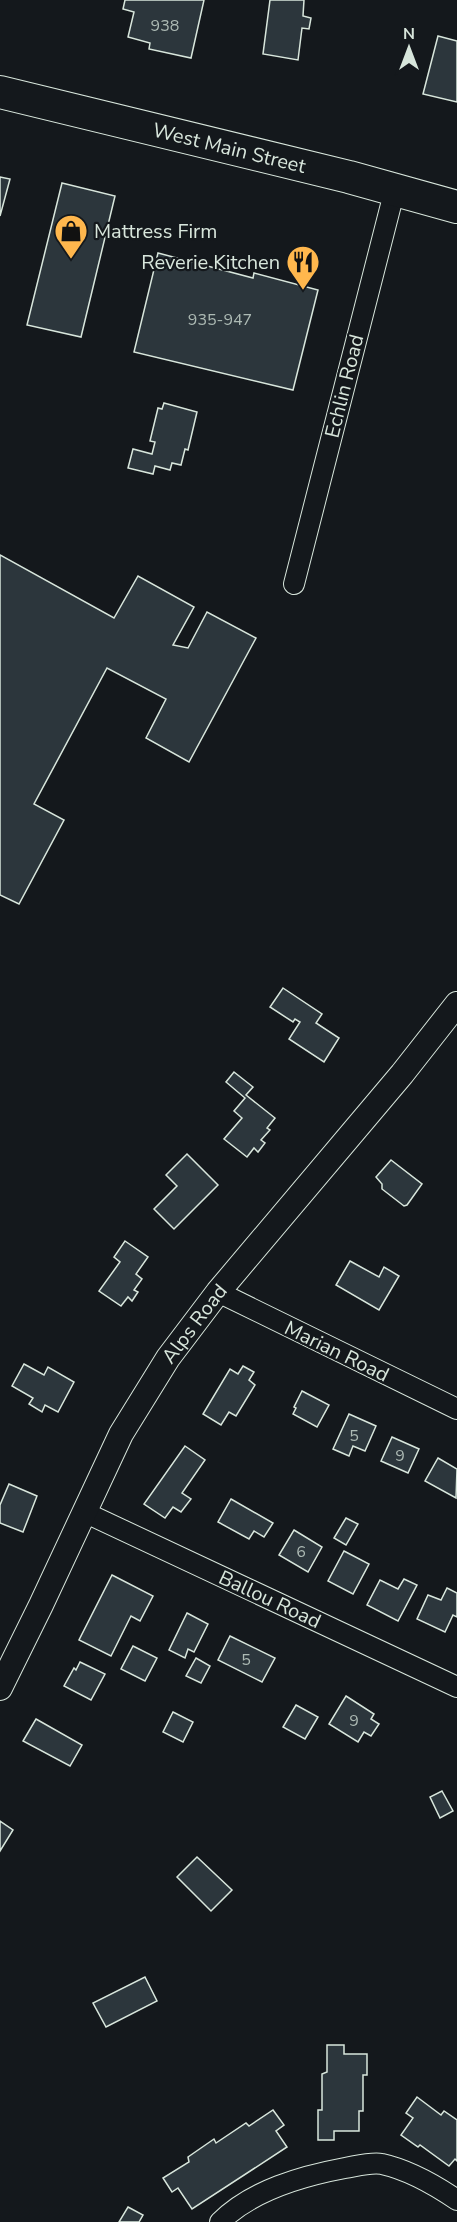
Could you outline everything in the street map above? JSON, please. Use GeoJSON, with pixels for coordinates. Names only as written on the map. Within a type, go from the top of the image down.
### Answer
{"type":"FeatureCollection","features":[{"type":"Feature","properties":{"kind":"main road","name":"West Main Street"},"geometry":{"type":"LineString","coordinates":[[0,92],[394,189],[457,207]]}},
{"type":"Feature","properties":{"kind":"street","name":"Echlin Road"},"geometry":{"type":"LineString","coordinates":[[294,584],[394,189]]}},
{"type":"Feature","properties":{"kind":"street","name":"Alps Road"},"geometry":{"type":"LineString","coordinates":[[0,1688],[122,1434],[145,1392],[218,1292],[402,1074],[457,1004]]}},
{"type":"Feature","properties":{"kind":"street","name":"Marian Road"},"geometry":{"type":"LineString","coordinates":[[218,1292],[457,1409]]}},
{"type":"Feature","properties":{"kind":"street","name":"Ballou Road"},"geometry":{"type":"LineString","coordinates":[[84,1512],[457,1687]]}},
{"type":"Feature","properties":{"kind":"street"},"geometry":{"type":"LineString","coordinates":[[220,2222],[253,2197],[285,2184],[321,2173],[358,2166],[381,2164],[404,2171],[457,2200]]}},
{"type":"Feature","properties":{"kind":"building"},"geometry":{"type":"Polygon","coordinates":[[[125,0],[204,0],[191,58],[149,49],[150,43],[128,37],[134,12],[123,9],[125,0]]]}},
{"type":"Feature","properties":{"kind":"building"},"geometry":{"type":"Polygon","coordinates":[[[270,0],[304,0],[303,16],[311,18],[309,29],[302,28],[298,60],[263,54],[270,0]]]}},
{"type":"Feature","properties":{"kind":"building"},"geometry":{"type":"Polygon","coordinates":[[[438,36],[457,41],[457,102],[423,94],[438,36]]]}},
{"type":"Feature","properties":{"kind":"building"},"geometry":{"type":"Polygon","coordinates":[[[0,177],[10,179],[0,216],[0,177]]]}},
{"type":"Feature","properties":{"kind":"building","name":"Mattress Firm"},"geometry":{"type":"Polygon","coordinates":[[[62,183],[115,196],[81,337],[27,325],[62,183]]]}},
{"type":"Feature","properties":{"kind":"building"},"geometry":{"type":"Polygon","coordinates":[[[158,253],[253,278],[254,273],[318,290],[293,390],[134,352],[158,253]]]}},
{"type":"Feature","properties":{"kind":"building"},"geometry":{"type":"Polygon","coordinates":[[[164,403],[197,412],[188,450],[185,449],[181,465],[172,463],[170,470],[155,466],[153,474],[128,468],[133,449],[152,454],[155,442],[150,441],[158,408],[162,409],[164,403]]]}},
{"type":"Feature","properties":{"kind":"building"},"geometry":{"type":"Polygon","coordinates":[[[0,555],[114,618],[138,576],[194,607],[173,645],[188,648],[207,612],[256,638],[189,762],[146,738],[166,699],[107,668],[34,804],[64,820],[19,904],[0,895],[0,555]]]}},
{"type":"Feature","properties":{"kind":"building"},"geometry":{"type":"Polygon","coordinates":[[[283,988],[322,1014],[316,1023],[339,1038],[324,1062],[289,1039],[300,1022],[295,1019],[293,1022],[270,1007],[283,988]]]}},
{"type":"Feature","properties":{"kind":"building"},"geometry":{"type":"Polygon","coordinates":[[[234,1072],[253,1087],[246,1095],[275,1118],[267,1128],[270,1130],[261,1140],[265,1143],[258,1152],[254,1148],[247,1157],[224,1139],[242,1118],[234,1111],[245,1098],[226,1082],[234,1072]]]}},
{"type":"Feature","properties":{"kind":"building"},"geometry":{"type":"Polygon","coordinates":[[[187,1154],[218,1185],[174,1229],[154,1209],[177,1186],[166,1175],[187,1154]]]}},
{"type":"Feature","properties":{"kind":"building"},"geometry":{"type":"Polygon","coordinates":[[[391,1160],[422,1184],[404,1206],[382,1189],[382,1184],[376,1177],[391,1160]]]}},
{"type":"Feature","properties":{"kind":"building"},"geometry":{"type":"Polygon","coordinates":[[[125,1241],[148,1257],[136,1274],[142,1279],[134,1290],[138,1292],[132,1301],[128,1297],[121,1306],[99,1291],[120,1262],[114,1257],[125,1241]]]}},
{"type":"Feature","properties":{"kind":"building"},"geometry":{"type":"Polygon","coordinates":[[[350,1261],[379,1277],[384,1267],[399,1276],[379,1310],[336,1285],[350,1261]]]}},
{"type":"Feature","properties":{"kind":"building"},"geometry":{"type":"Polygon","coordinates":[[[24,1364],[44,1375],[48,1367],[74,1382],[58,1412],[45,1405],[42,1412],[29,1404],[33,1398],[12,1386],[24,1364]]]}},
{"type":"Feature","properties":{"kind":"building"},"geometry":{"type":"Polygon","coordinates":[[[243,1366],[254,1372],[249,1380],[255,1385],[236,1416],[229,1412],[221,1425],[203,1414],[230,1369],[238,1374],[243,1366]]]}},
{"type":"Feature","properties":{"kind":"building"},"geometry":{"type":"Polygon","coordinates":[[[302,1391],[329,1405],[317,1427],[293,1414],[302,1391]]]}},
{"type":"Feature","properties":{"kind":"building"},"geometry":{"type":"Polygon","coordinates":[[[349,1414],[376,1426],[365,1451],[353,1446],[349,1456],[333,1449],[349,1414]]]}},
{"type":"Feature","properties":{"kind":"building"},"geometry":{"type":"Polygon","coordinates":[[[392,1437],[419,1449],[408,1473],[381,1461],[392,1437]]]}},
{"type":"Feature","properties":{"kind":"building"},"geometry":{"type":"Polygon","coordinates":[[[185,1446],[205,1460],[182,1493],[191,1499],[181,1512],[173,1507],[165,1518],[144,1504],[185,1446]]]}},
{"type":"Feature","properties":{"kind":"building"},"geometry":{"type":"Polygon","coordinates":[[[438,1458],[457,1469],[456,1498],[425,1481],[438,1458]]]}},
{"type":"Feature","properties":{"kind":"building"},"geometry":{"type":"Polygon","coordinates":[[[9,1484],[37,1496],[23,1532],[0,1523],[0,1505],[9,1484]]]}},
{"type":"Feature","properties":{"kind":"building"},"geometry":{"type":"Polygon","coordinates":[[[231,1499],[273,1523],[264,1537],[254,1531],[249,1539],[218,1522],[231,1499]]]}},
{"type":"Feature","properties":{"kind":"building"},"geometry":{"type":"Polygon","coordinates":[[[346,1518],[358,1524],[346,1545],[334,1538],[346,1518]]]}},
{"type":"Feature","properties":{"kind":"building"},"geometry":{"type":"Polygon","coordinates":[[[294,1530],[322,1547],[308,1572],[279,1555],[294,1530]]]}},
{"type":"Feature","properties":{"kind":"building"},"geometry":{"type":"Polygon","coordinates":[[[344,1551],[369,1564],[353,1594],[328,1581],[344,1551]]]}},
{"type":"Feature","properties":{"kind":"building"},"geometry":{"type":"Polygon","coordinates":[[[112,1575],[153,1596],[140,1621],[131,1616],[111,1656],[79,1640],[112,1575]]]}},
{"type":"Feature","properties":{"kind":"building"},"geometry":{"type":"Polygon","coordinates":[[[404,1579],[417,1585],[398,1621],[367,1605],[380,1580],[398,1589],[404,1579]]]}},
{"type":"Feature","properties":{"kind":"building"},"geometry":{"type":"Polygon","coordinates":[[[447,1588],[457,1593],[457,1617],[453,1615],[445,1632],[417,1619],[428,1595],[441,1600],[447,1588]]]}},
{"type":"Feature","properties":{"kind":"building"},"geometry":{"type":"Polygon","coordinates":[[[187,1613],[208,1624],[194,1652],[188,1649],[185,1658],[169,1650],[187,1613]]]}},
{"type":"Feature","properties":{"kind":"building"},"geometry":{"type":"Polygon","coordinates":[[[230,1636],[275,1658],[262,1682],[218,1660],[230,1636]]]}},
{"type":"Feature","properties":{"kind":"building"},"geometry":{"type":"Polygon","coordinates":[[[133,1646],[157,1658],[145,1681],[121,1669],[133,1646]]]}},
{"type":"Feature","properties":{"kind":"building"},"geometry":{"type":"Polygon","coordinates":[[[196,1658],[210,1666],[201,1683],[186,1676],[196,1658]]]}},
{"type":"Feature","properties":{"kind":"building"},"geometry":{"type":"Polygon","coordinates":[[[80,1662],[105,1674],[91,1700],[64,1686],[80,1662]]]}},
{"type":"Feature","properties":{"kind":"building"},"geometry":{"type":"Polygon","coordinates":[[[346,1696],[374,1714],[371,1719],[379,1724],[371,1736],[364,1732],[358,1742],[329,1724],[346,1696]]]}},
{"type":"Feature","properties":{"kind":"building"},"geometry":{"type":"Polygon","coordinates":[[[296,1705],[318,1717],[305,1739],[283,1727],[296,1705]]]}},
{"type":"Feature","properties":{"kind":"building"},"geometry":{"type":"Polygon","coordinates":[[[173,1712],[193,1722],[183,1742],[163,1732],[173,1712]]]}},
{"type":"Feature","properties":{"kind":"building"},"geometry":{"type":"Polygon","coordinates":[[[36,1719],[82,1745],[70,1766],[23,1741],[36,1719]]]}},
{"type":"Feature","properties":{"kind":"building"},"geometry":{"type":"Polygon","coordinates":[[[442,1791],[453,1811],[440,1818],[430,1797],[442,1791]]]}},
{"type":"Feature","properties":{"kind":"building"},"geometry":{"type":"Polygon","coordinates":[[[0,1821],[13,1830],[0,1851],[0,1821]]]}},
{"type":"Feature","properties":{"kind":"building"},"geometry":{"type":"Polygon","coordinates":[[[197,1857],[232,1890],[211,1911],[177,1877],[197,1857]]]}},
{"type":"Feature","properties":{"kind":"building"},"geometry":{"type":"Polygon","coordinates":[[[145,1977],[157,2001],[106,2027],[93,2003],[145,1977]]]}},
{"type":"Feature","properties":{"kind":"building"},"geometry":{"type":"Polygon","coordinates":[[[327,2045],[344,2045],[344,2054],[367,2054],[367,2075],[363,2075],[363,2111],[359,2111],[359,2131],[334,2131],[334,2140],[318,2140],[318,2110],[322,2110],[322,2074],[327,2072],[327,2045]]]}},
{"type":"Feature","properties":{"kind":"building"},"geometry":{"type":"Polygon","coordinates":[[[417,2097],[441,2115],[444,2111],[457,2120],[457,2161],[455,2159],[449,2166],[420,2145],[418,2147],[401,2135],[413,2118],[406,2113],[417,2097]]]}},
{"type":"Feature","properties":{"kind":"building"},"geometry":{"type":"Polygon","coordinates":[[[273,2110],[284,2125],[276,2131],[287,2147],[192,2209],[178,2188],[172,2192],[163,2178],[189,2162],[188,2157],[214,2139],[216,2143],[246,2123],[249,2126],[273,2110]]]}},
{"type":"Feature","properties":{"kind":"building"},"geometry":{"type":"Polygon","coordinates":[[[128,2207],[143,2215],[139,2222],[119,2222],[128,2207]]]}},
{"type":"Feature","properties":{"kind":"place","name":"Mattress Firm"},"geometry":{"type":"Point","coordinates":[71,260]}},
{"type":"Feature","properties":{"kind":"place","name":"Reverie Kitchen"},"geometry":{"type":"Point","coordinates":[303,291]}}]}
